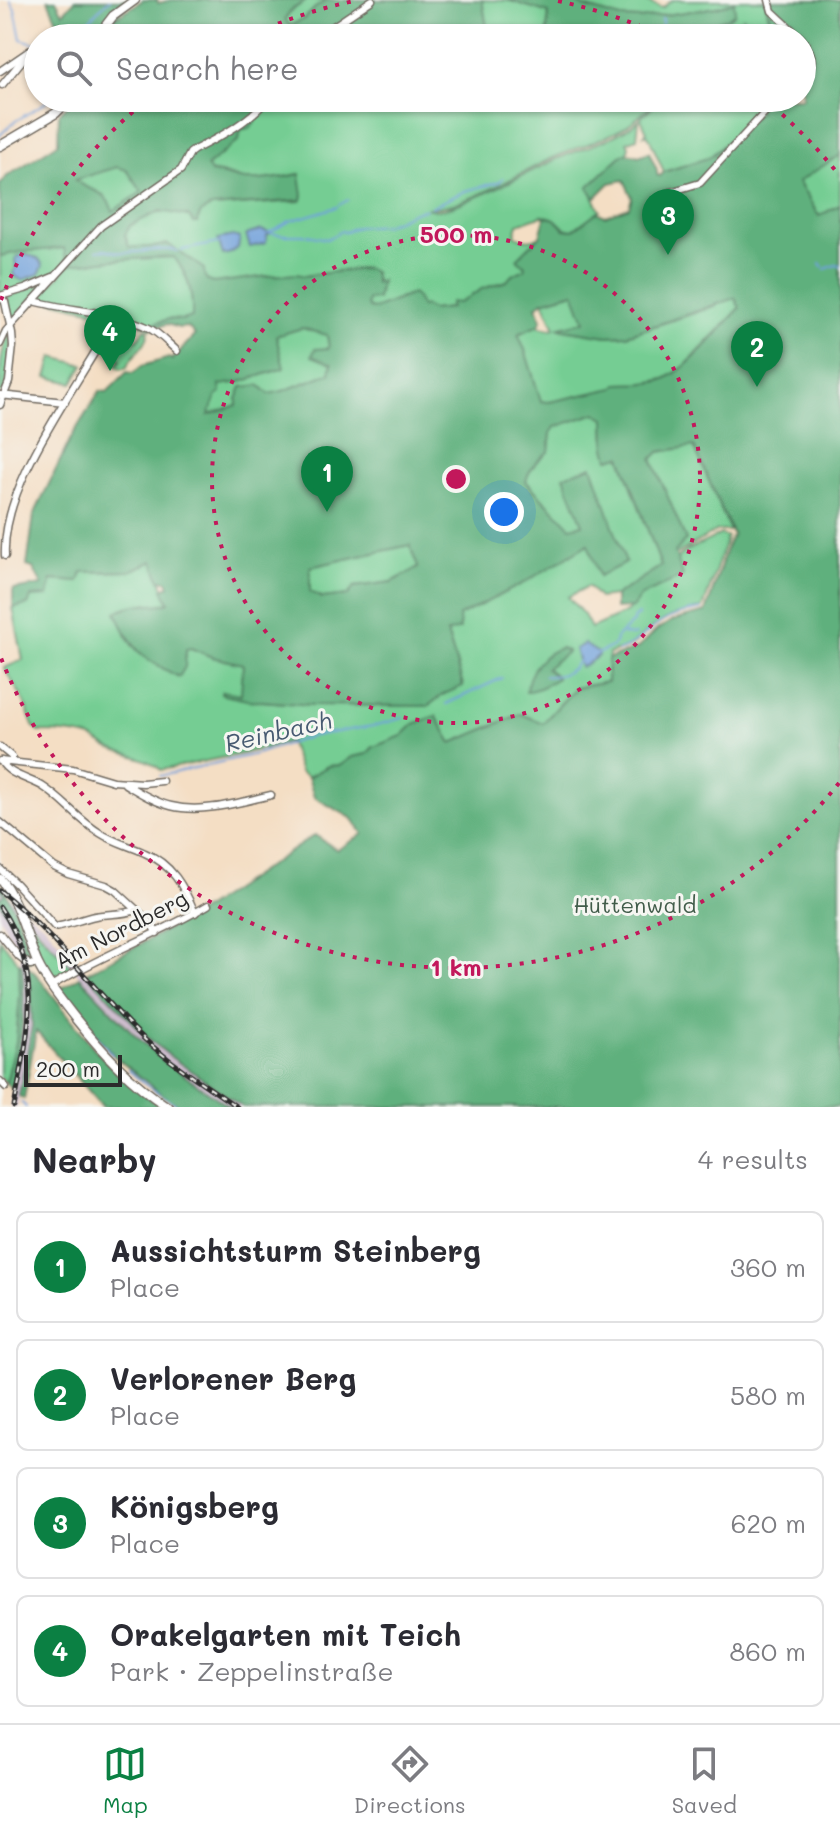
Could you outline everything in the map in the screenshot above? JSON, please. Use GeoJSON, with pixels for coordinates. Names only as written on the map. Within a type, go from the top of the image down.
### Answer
{"type":"FeatureCollection","features":[{"type":"Feature","properties":{"kind":"main road"},"geometry":{"type":"LineString","coordinates":[[107,24],[135,0]]}},
{"type":"Feature","properties":{"kind":"main road"},"geometry":{"type":"LineString","coordinates":[[0,146],[57,112]]}},
{"type":"Feature","properties":{"kind":"main road"},"geometry":{"type":"LineString","coordinates":[[0,879],[10,891],[38,964],[51,986],[116,1067],[168,1107]]}},
{"type":"Feature","properties":{"kind":"street"},"geometry":{"type":"LineString","coordinates":[[337,24],[372,0]]}},
{"type":"Feature","properties":{"kind":"street"},"geometry":{"type":"LineString","coordinates":[[769,0],[772,11],[786,24]]}},
{"type":"Feature","properties":{"kind":"street"},"geometry":{"type":"LineString","coordinates":[[0,71],[24,55]]}},
{"type":"Feature","properties":{"kind":"street"},"geometry":{"type":"LineString","coordinates":[[2,85],[24,60]]}},
{"type":"Feature","properties":{"kind":"street"},"geometry":{"type":"LineString","coordinates":[[0,344],[6,331],[101,226],[181,170],[194,150],[226,134],[255,112]]}},
{"type":"Feature","properties":{"kind":"street"},"geometry":{"type":"LineString","coordinates":[[670,192],[700,183],[764,112]]}},
{"type":"Feature","properties":{"kind":"street"},"geometry":{"type":"LineString","coordinates":[[0,405],[12,365],[12,334],[5,302],[0,296],[59,275]]}},
{"type":"Feature","properties":{"kind":"street"},"geometry":{"type":"LineString","coordinates":[[34,301],[115,317],[150,329],[177,351]]}},
{"type":"Feature","properties":{"kind":"street"},"geometry":{"type":"LineString","coordinates":[[5,556],[8,526],[21,485],[115,317]]}},
{"type":"Feature","properties":{"kind":"street"},"geometry":{"type":"LineString","coordinates":[[2,396],[65,402]]}},
{"type":"Feature","properties":{"kind":"street"},"geometry":{"type":"LineString","coordinates":[[0,747],[12,757],[12,762]]}},
{"type":"Feature","properties":{"kind":"street"},"geometry":{"type":"LineString","coordinates":[[0,761],[69,768],[125,782],[162,781]]}},
{"type":"Feature","properties":{"kind":"street"},"geometry":{"type":"LineString","coordinates":[[0,761],[5,769],[47,789],[98,832],[161,862],[174,873],[195,913]]}},
{"type":"Feature","properties":{"kind":"street"},"geometry":{"type":"LineString","coordinates":[[125,782],[156,801],[187,808],[219,806],[271,795]]}},
{"type":"Feature","properties":{"kind":"street"},"geometry":{"type":"LineString","coordinates":[[0,822],[54,867],[115,890],[149,921],[157,933]]}},
{"type":"Feature","properties":{"kind":"street"},"geometry":{"type":"LineString","coordinates":[[0,869],[55,927],[83,918],[136,910]]}},
{"type":"Feature","properties":{"kind":"street","name":"Am Nordberg"},"geometry":{"type":"LineString","coordinates":[[51,986],[208,905]]}},
{"type":"Feature","properties":{"kind":"street"},"geometry":{"type":"LineString","coordinates":[[0,934],[19,957],[30,965],[38,964]]}},
{"type":"Feature","properties":{"kind":"street"},"geometry":{"type":"LineString","coordinates":[[0,1081],[6,1087]]}},
{"type":"Feature","properties":{"kind":"shaded area"},"geometry":{"type":"Polygon","coordinates":[[[0,889],[45,926],[148,1038],[243,1107],[230,1107],[148,1047],[37,927],[0,896],[0,889]]]}},
{"type":"Feature","properties":{"kind":"shaded area"},"geometry":{"type":"Polygon","coordinates":[[[0,902],[24,947],[31,991],[32,1026],[17,1107],[11,1107],[24,1024],[24,986],[20,955],[0,917],[0,902]]]}},
{"type":"Feature","properties":{"kind":"green space"},"geometry":{"type":"Polygon","coordinates":[[[48,0],[56,0],[63,13],[75,0],[131,0],[108,24],[58,23],[48,0]]]}},
{"type":"Feature","properties":{"kind":"green space"},"geometry":{"type":"Polygon","coordinates":[[[143,0],[157,0],[158,3],[172,0],[307,0],[290,11],[285,19],[289,24],[110,24],[143,0]]]}},
{"type":"Feature","properties":{"kind":"green space"},"geometry":{"type":"Polygon","coordinates":[[[307,0],[327,0],[294,24],[289,24],[285,19],[307,0]]]}},
{"type":"Feature","properties":{"kind":"green space"},"geometry":{"type":"Polygon","coordinates":[[[327,0],[482,0],[486,24],[294,24],[327,0]]]}},
{"type":"Feature","properties":{"kind":"green space"},"geometry":{"type":"Polygon","coordinates":[[[482,0],[514,1],[549,13],[548,24],[486,24],[482,0]]]}},
{"type":"Feature","properties":{"kind":"green space"},"geometry":{"type":"Polygon","coordinates":[[[507,0],[571,0],[621,18],[640,19],[734,2],[735,13],[711,24],[548,24],[549,13],[507,0]]]}},
{"type":"Feature","properties":{"kind":"green space"},"geometry":{"type":"Polygon","coordinates":[[[571,0],[642,0],[662,8],[672,0],[765,0],[771,24],[739,24],[743,17],[737,24],[709,24],[733,15],[733,2],[640,19],[621,18],[571,0]]]}},
{"type":"Feature","properties":{"kind":"green space","name":"Hüttenwald"},"geometry":{"type":"Polygon","coordinates":[[[765,0],[840,0],[840,155],[798,182],[819,216],[840,205],[840,1107],[243,1107],[148,1038],[86,973],[198,913],[315,835],[337,850],[363,834],[353,819],[314,797],[308,777],[328,766],[341,765],[352,757],[367,754],[373,747],[402,736],[414,724],[436,716],[452,743],[521,714],[543,723],[575,688],[607,682],[608,659],[638,648],[658,629],[672,621],[706,612],[733,535],[694,446],[659,452],[652,459],[686,540],[675,552],[683,576],[641,596],[632,608],[615,609],[615,596],[661,566],[621,456],[609,459],[605,418],[596,413],[555,427],[551,433],[549,451],[532,469],[526,482],[571,527],[583,524],[564,476],[592,466],[626,563],[599,576],[588,544],[522,584],[459,616],[460,629],[447,633],[463,686],[444,694],[428,706],[313,705],[224,695],[222,691],[241,694],[243,664],[212,657],[191,648],[186,649],[185,667],[179,677],[147,658],[133,645],[116,612],[135,605],[169,602],[163,589],[169,586],[167,581],[160,580],[153,561],[130,571],[82,572],[79,582],[52,580],[48,596],[31,597],[28,605],[13,608],[13,590],[42,585],[33,568],[27,566],[34,515],[72,436],[100,391],[107,392],[127,372],[133,373],[142,366],[169,358],[172,360],[195,335],[188,327],[167,324],[151,329],[146,326],[169,319],[192,317],[189,285],[174,257],[72,264],[61,271],[67,260],[64,248],[0,256],[0,185],[6,177],[58,143],[61,112],[262,112],[250,128],[243,129],[239,140],[207,166],[212,173],[245,180],[300,174],[302,200],[212,207],[202,212],[197,223],[188,216],[160,211],[129,226],[125,235],[129,247],[168,244],[204,269],[206,278],[213,283],[367,269],[374,274],[375,283],[381,281],[377,299],[368,300],[369,308],[374,309],[412,294],[421,307],[431,310],[450,308],[450,302],[459,303],[482,289],[507,281],[525,269],[517,259],[540,236],[545,218],[543,215],[555,219],[564,229],[573,230],[597,212],[605,216],[629,207],[632,197],[624,180],[610,183],[595,198],[588,187],[623,154],[639,156],[649,152],[660,176],[710,157],[759,112],[816,112],[816,24],[771,24],[765,0]],[[117,167],[75,180],[101,194],[113,211],[142,192],[127,170],[117,167]],[[574,292],[543,301],[537,306],[542,320],[539,325],[518,334],[541,401],[614,388],[617,384],[649,383],[667,378],[696,356],[740,308],[735,298],[627,335],[607,336],[557,328],[585,321],[574,292]],[[302,328],[276,336],[284,368],[241,382],[220,385],[221,393],[216,397],[209,415],[237,405],[242,387],[259,385],[269,394],[330,373],[332,364],[312,356],[315,349],[329,348],[327,335],[302,328]],[[410,545],[310,567],[310,592],[322,598],[348,595],[354,587],[392,582],[418,568],[410,545]]]}},
{"type":"Feature","properties":{"kind":"green space"},"geometry":{"type":"Polygon","coordinates":[[[262,112],[644,112],[614,133],[553,158],[474,197],[442,207],[427,208],[444,209],[474,198],[611,137],[639,120],[637,138],[627,142],[627,154],[623,154],[589,187],[600,210],[573,230],[547,216],[518,224],[515,235],[518,237],[528,240],[540,236],[532,246],[525,269],[451,308],[431,310],[420,306],[412,294],[374,309],[369,308],[368,300],[379,294],[374,272],[370,269],[213,283],[207,281],[168,244],[129,247],[125,235],[129,226],[163,212],[179,212],[195,223],[202,212],[212,207],[301,201],[299,174],[268,180],[243,180],[209,171],[207,166],[239,140],[243,129],[250,128],[262,112]]]}},
{"type":"Feature","properties":{"kind":"green space"},"geometry":{"type":"Polygon","coordinates":[[[647,112],[760,112],[710,157],[664,172],[648,135],[644,135],[647,132],[642,116],[647,112]]]}},
{"type":"Feature","properties":{"kind":"green space"},"geometry":{"type":"Polygon","coordinates":[[[840,155],[840,205],[819,216],[798,181],[840,155]]]}},
{"type":"Feature","properties":{"kind":"green space"},"geometry":{"type":"Polygon","coordinates":[[[117,167],[127,170],[142,192],[113,212],[102,195],[74,180],[117,167]]]}},
{"type":"Feature","properties":{"kind":"green space"},"geometry":{"type":"Polygon","coordinates":[[[64,248],[72,264],[174,257],[189,286],[192,318],[169,319],[146,326],[121,317],[38,298],[61,271],[24,287],[0,293],[0,256],[64,248]]]}},
{"type":"Feature","properties":{"kind":"green space"},"geometry":{"type":"Polygon","coordinates":[[[48,281],[13,320],[10,319],[7,297],[48,281]]]}},
{"type":"Feature","properties":{"kind":"green space"},"geometry":{"type":"Polygon","coordinates":[[[575,292],[585,321],[557,328],[607,336],[627,335],[735,298],[740,308],[684,367],[665,379],[541,402],[518,334],[539,325],[555,328],[543,301],[575,292]]]}},
{"type":"Feature","properties":{"kind":"green space"},"geometry":{"type":"Polygon","coordinates":[[[302,328],[327,335],[332,364],[330,373],[269,394],[259,385],[238,405],[208,416],[219,385],[241,382],[283,368],[275,336],[302,328]]]}},
{"type":"Feature","properties":{"kind":"green space"},"geometry":{"type":"Polygon","coordinates":[[[145,329],[149,331],[145,342],[127,367],[122,369],[115,365],[121,360],[103,344],[104,341],[116,333],[128,340],[137,340],[145,329]]]}},
{"type":"Feature","properties":{"kind":"green space"},"geometry":{"type":"Polygon","coordinates":[[[9,335],[10,367],[4,393],[0,393],[2,355],[9,335]]]}},
{"type":"Feature","properties":{"kind":"green space"},"geometry":{"type":"Polygon","coordinates":[[[53,357],[84,365],[73,383],[47,377],[53,357]]]}},
{"type":"Feature","properties":{"kind":"green space"},"geometry":{"type":"Polygon","coordinates":[[[596,413],[605,418],[606,448],[610,459],[620,455],[661,566],[615,596],[599,598],[588,586],[568,597],[591,628],[627,612],[641,596],[682,576],[677,558],[688,550],[721,534],[727,537],[703,608],[670,617],[631,646],[609,654],[607,682],[575,688],[543,723],[520,714],[452,743],[436,716],[414,724],[402,736],[373,747],[367,754],[352,757],[341,765],[328,766],[308,777],[300,772],[289,741],[161,770],[91,738],[39,732],[33,726],[23,699],[4,668],[23,660],[13,608],[28,605],[30,597],[51,580],[79,582],[82,572],[130,571],[154,561],[169,602],[161,606],[146,603],[126,635],[149,661],[186,658],[186,648],[191,648],[212,657],[243,664],[242,694],[224,695],[248,700],[313,705],[428,706],[463,685],[447,632],[459,616],[522,584],[588,544],[583,524],[571,528],[526,481],[532,468],[549,451],[551,432],[555,427],[596,413]],[[561,648],[553,651],[534,668],[555,675],[545,668],[567,652],[561,648]]]}},
{"type":"Feature","properties":{"kind":"green space"},"geometry":{"type":"Polygon","coordinates":[[[694,446],[730,531],[716,531],[675,555],[652,459],[659,452],[694,446]]]}},
{"type":"Feature","properties":{"kind":"green space"},"geometry":{"type":"Polygon","coordinates":[[[410,545],[419,568],[392,582],[355,587],[349,595],[323,598],[310,592],[310,567],[410,545]]]}},
{"type":"Feature","properties":{"kind":"green space"},"geometry":{"type":"Polygon","coordinates":[[[561,648],[567,652],[546,668],[557,678],[526,692],[537,664],[561,648]]]}},
{"type":"Feature","properties":{"kind":"green space"},"geometry":{"type":"Polygon","coordinates":[[[0,883],[22,931],[32,960],[29,962],[18,932],[0,902],[0,896],[4,894],[0,883]]]}},
{"type":"Feature","properties":{"kind":"green space"},"geometry":{"type":"Polygon","coordinates":[[[25,916],[74,970],[54,981],[49,976],[39,961],[21,918],[25,916]]]}},
{"type":"Feature","properties":{"kind":"green space"},"geometry":{"type":"Polygon","coordinates":[[[0,939],[19,963],[16,1042],[6,1083],[0,1077],[0,939]]]}},
{"type":"Feature","properties":{"kind":"green space"},"geometry":{"type":"Polygon","coordinates":[[[19,963],[22,964],[23,1012],[13,1089],[6,1083],[16,1042],[19,963]]]}},
{"type":"Feature","properties":{"kind":"green space"},"geometry":{"type":"Polygon","coordinates":[[[28,967],[118,1074],[161,1107],[103,1107],[36,1031],[24,1099],[19,1096],[32,1026],[28,967]]]}},
{"type":"Feature","properties":{"kind":"green space"},"geometry":{"type":"Polygon","coordinates":[[[80,977],[165,1062],[230,1107],[182,1107],[115,1057],[59,989],[80,977]]]}},
{"type":"Feature","properties":{"kind":"water"},"geometry":{"type":"Polygon","coordinates":[[[261,230],[271,233],[267,235],[266,243],[250,247],[246,235],[261,230]]]}},
{"type":"Feature","properties":{"kind":"water"},"geometry":{"type":"Polygon","coordinates":[[[240,238],[238,248],[223,255],[218,239],[240,238]]]}},
{"type":"Feature","properties":{"kind":"water"},"geometry":{"type":"Polygon","coordinates":[[[24,255],[38,259],[43,266],[39,274],[22,280],[14,273],[15,259],[24,255]]]}},
{"type":"Feature","properties":{"kind":"water"},"geometry":{"type":"Polygon","coordinates":[[[584,644],[598,656],[580,667],[575,649],[584,644]]]}},
{"type":"Feature","properties":{"kind":"waterway"},"geometry":{"type":"LineString","coordinates":[[10,0],[21,39],[24,40]]}},
{"type":"Feature","properties":{"kind":"waterway"},"geometry":{"type":"LineString","coordinates":[[86,24],[110,0]]}},
{"type":"Feature","properties":{"kind":"waterway"},"geometry":{"type":"LineString","coordinates":[[662,19],[662,24]]}},
{"type":"Feature","properties":{"kind":"waterway"},"geometry":{"type":"LineString","coordinates":[[0,135],[30,112]]}},
{"type":"Feature","properties":{"kind":"waterway"},"geometry":{"type":"LineString","coordinates":[[431,207],[503,178]]}},
{"type":"Feature","properties":{"kind":"waterway"},"geometry":{"type":"LineString","coordinates":[[339,205],[348,200]]}},
{"type":"Feature","properties":{"kind":"waterway"},"geometry":{"type":"LineString","coordinates":[[268,233],[290,221],[337,207]]}},
{"type":"Feature","properties":{"kind":"waterway"},"geometry":{"type":"LineString","coordinates":[[271,233],[327,239],[341,231],[384,225],[426,209]]}},
{"type":"Feature","properties":{"kind":"waterway"},"geometry":{"type":"LineString","coordinates":[[182,250],[219,243]]}},
{"type":"Feature","properties":{"kind":"waterway"},"geometry":{"type":"LineString","coordinates":[[97,250],[124,253],[164,249],[178,251]]}},
{"type":"Feature","properties":{"kind":"waterway"},"geometry":{"type":"LineString","coordinates":[[820,264],[823,267]]}},
{"type":"Feature","properties":{"kind":"waterway"},"geometry":{"type":"LineString","coordinates":[[825,269],[840,266]]}},
{"type":"Feature","properties":{"kind":"waterway"},"geometry":{"type":"LineString","coordinates":[[618,651],[665,620],[702,609]]}},
{"type":"Feature","properties":{"kind":"waterway","name":"Reinbach"},"geometry":{"type":"LineString","coordinates":[[597,654],[612,646],[638,615]]}},
{"type":"Feature","properties":{"kind":"waterway"},"geometry":{"type":"LineString","coordinates":[[623,634],[635,635]]}},
{"type":"Feature","properties":{"kind":"waterway","name":"Reinbach"},"geometry":{"type":"LineString","coordinates":[[544,676],[563,674],[580,661]]}},
{"type":"Feature","properties":{"kind":"waterway","name":"Reinbach"},"geometry":{"type":"LineString","coordinates":[[446,704],[502,678]]}},
{"type":"Feature","properties":{"kind":"waterway","name":"Reinbach"},"geometry":{"type":"LineString","coordinates":[[160,776],[256,754],[313,736],[403,718]]}},
{"type":"Feature","properties":{"kind":"waterway"},"geometry":{"type":"LineString","coordinates":[[59,990],[112,1055]]}},
{"type":"Feature","properties":{"kind":"waterway"},"geometry":{"type":"LineString","coordinates":[[128,1070],[180,1107]]}},
{"type":"Feature","properties":{"kind":"waterway"},"geometry":{"type":"LineString","coordinates":[[21,1102],[26,1107]]}},
{"type":"Feature","properties":{"kind":"railway"},"geometry":{"type":"LineString","coordinates":[[0,891],[36,923],[146,1040],[237,1107]]}},
{"type":"Feature","properties":{"kind":"railway"},"geometry":{"type":"LineString","coordinates":[[0,907],[14,932],[28,980],[28,1029],[14,1107]]}},
{"type":"Feature","properties":{"kind":"place","name":"Königsberg"},"geometry":{"type":"Point","coordinates":[668,255]}},
{"type":"Feature","properties":{"kind":"place","name":"Orakelgarten mit Teich"},"geometry":{"type":"Point","coordinates":[110,371]}},
{"type":"Feature","properties":{"kind":"place","name":"Verlorener Berg"},"geometry":{"type":"Point","coordinates":[757,387]}},
{"type":"Feature","properties":{"kind":"place","name":"Aussichtsturm Steinberg"},"geometry":{"type":"Point","coordinates":[327,512]}}]}
